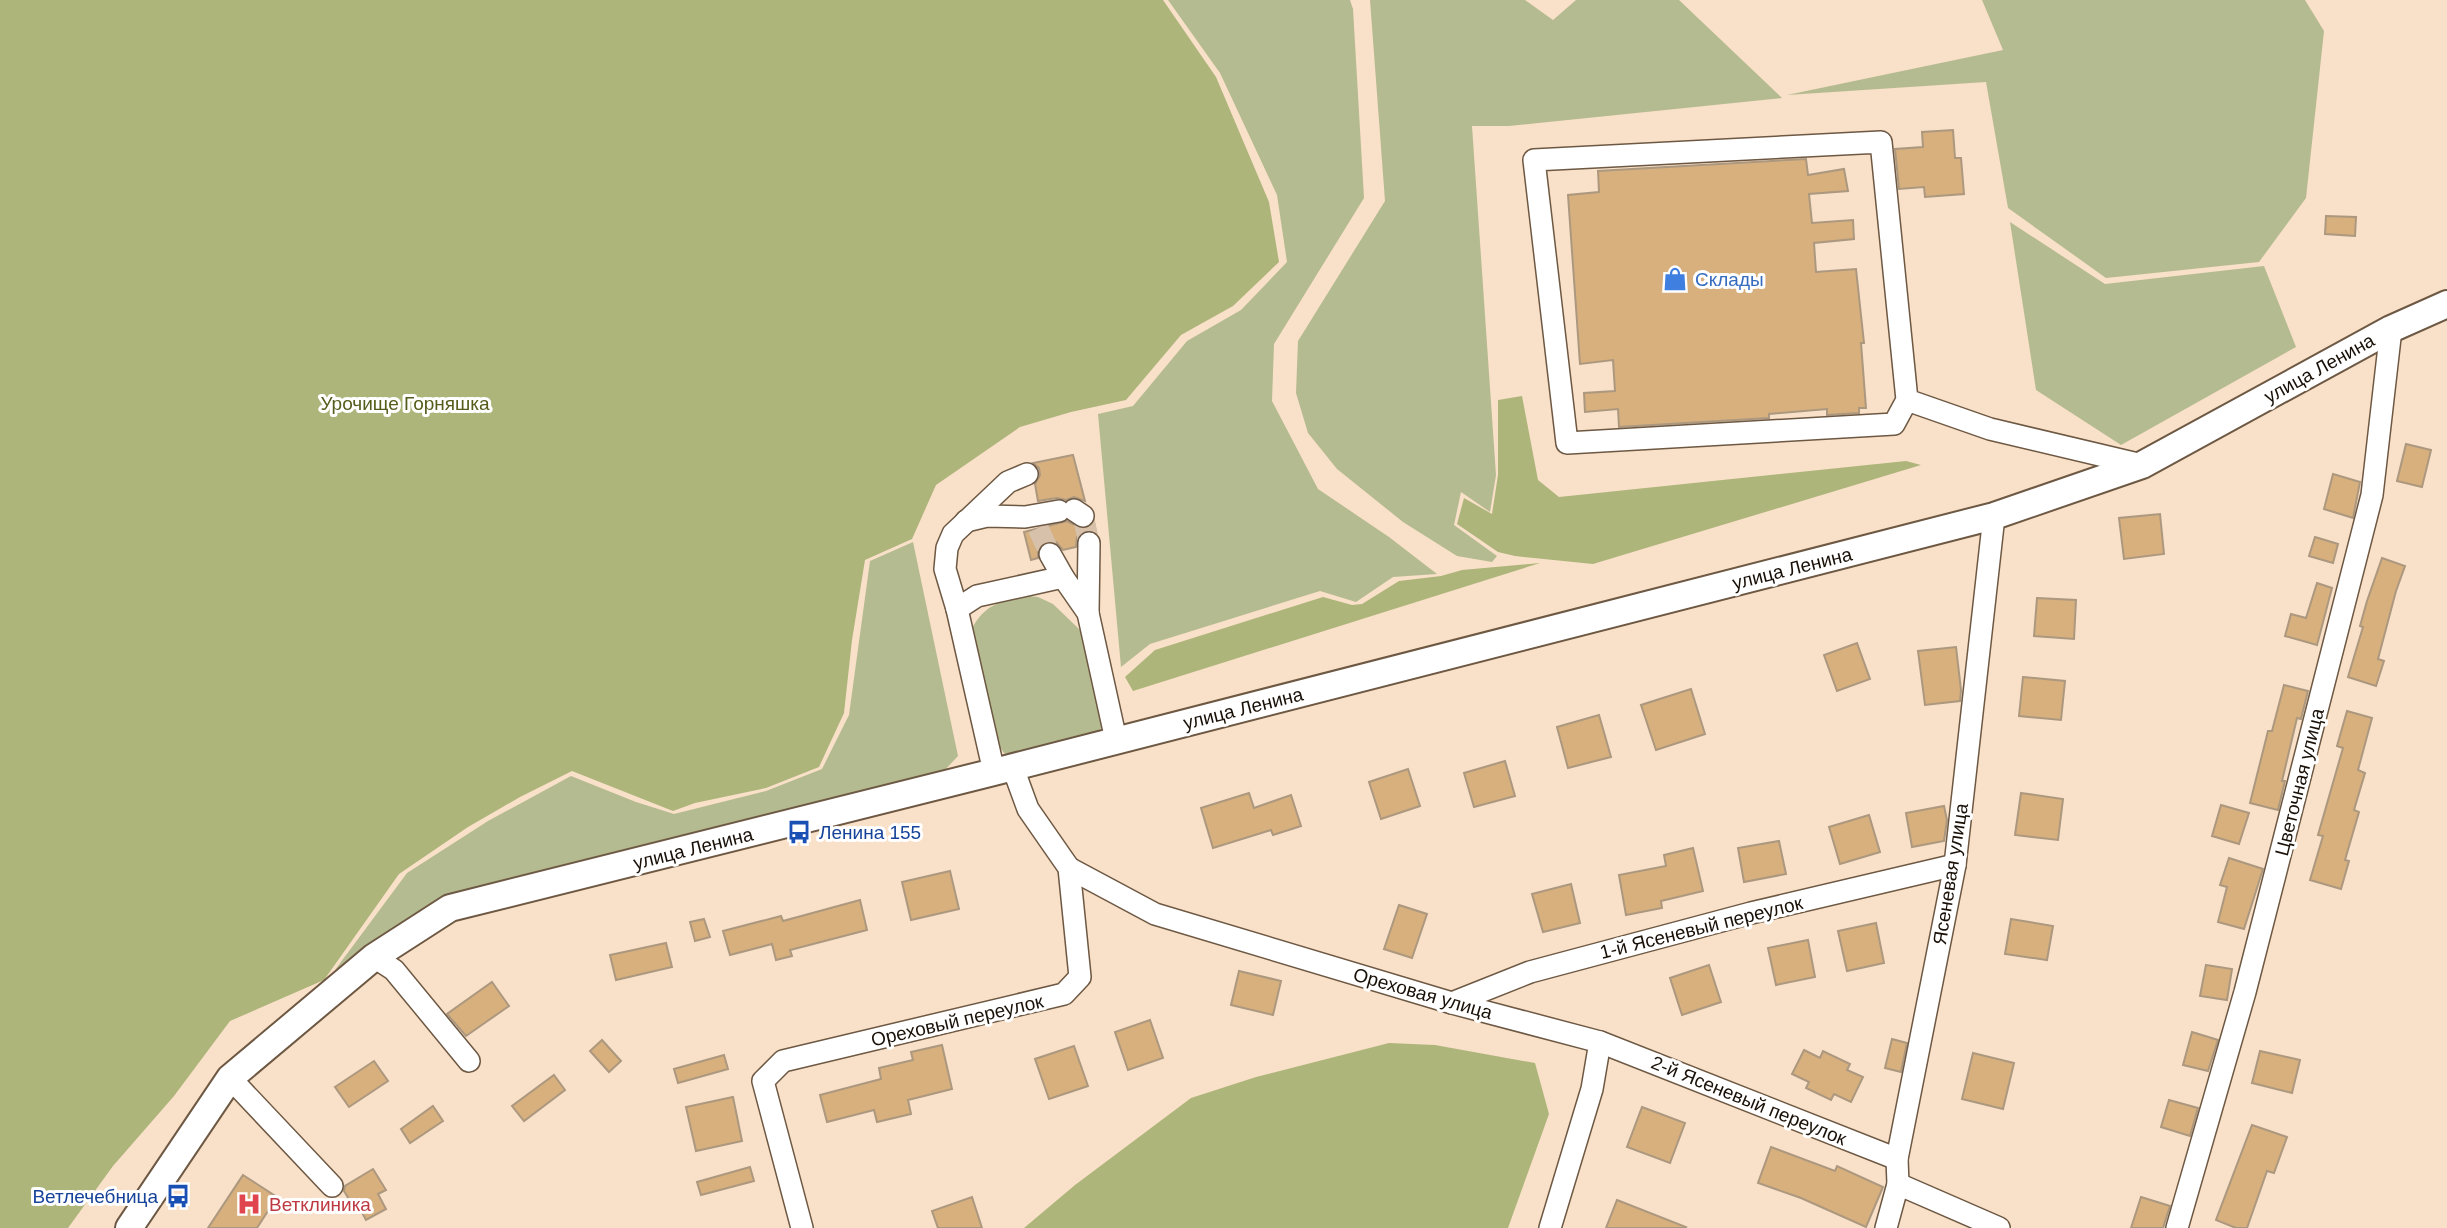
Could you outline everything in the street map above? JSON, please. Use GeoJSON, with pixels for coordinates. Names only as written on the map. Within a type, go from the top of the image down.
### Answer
{"type":"FeatureCollection","features":[{"type":"Feature","properties":{"kind":"main road","name":"улица Ленина"},"geometry":{"type":"LineString","coordinates":[[129,1228],[230,1078],[374,957],[450,908],[1004,770],[1994,516],[2141,465],[2391,329],[2447,304]]}},
{"type":"Feature","properties":{"kind":"street"},"geometry":{"type":"LineString","coordinates":[[1881,142],[1907,400],[1894,424],[1567,443],[1534,160],[1881,142]]}},
{"type":"Feature","properties":{"kind":"street","name":"Цветочная улица"},"geometry":{"type":"LineString","coordinates":[[2177,1228],[2245,992],[2372,495],[2391,329]]}},
{"type":"Feature","properties":{"kind":"street"},"geometry":{"type":"LineString","coordinates":[[1907,400],[1990,429],[2141,465]]}},
{"type":"Feature","properties":{"kind":"street","name":"Ореховый переулок"},"geometry":{"type":"LineString","coordinates":[[802,1228],[762,1081],[783,1061],[1064,994],[1080,976],[1069,868],[1004,770],[945,569],[947,548],[953,534],[1008,482],[1027,474]]}},
{"type":"Feature","properties":{"kind":"street"},"geometry":{"type":"LineString","coordinates":[[965,522],[987,516],[1032,522],[1072,512]]}},
{"type":"Feature","properties":{"kind":"street","name":"Ясеневая улица"},"geometry":{"type":"LineString","coordinates":[[1886,1228],[1898,1184],[1898,1159],[1955,865],[1994,516]]}},
{"type":"Feature","properties":{"kind":"street"},"geometry":{"type":"LineString","coordinates":[[1089,543],[1088,613],[1116,740]]}},
{"type":"Feature","properties":{"kind":"street"},"geometry":{"type":"LineString","coordinates":[[1050,554],[1088,613]]}},
{"type":"Feature","properties":{"kind":"street"},"geometry":{"type":"LineString","coordinates":[[957,609],[977,596],[1063,577]]}},
{"type":"Feature","properties":{"kind":"street","name":"1-й Ясеневый переулок"},"geometry":{"type":"LineString","coordinates":[[1452,1003],[1530,972],[1751,913],[1955,865]]}},
{"type":"Feature","properties":{"kind":"street","name":"Ореховая улица"},"geometry":{"type":"LineString","coordinates":[[1069,868],[1155,914],[1452,1003],[1600,1042]]}},
{"type":"Feature","properties":{"kind":"street"},"geometry":{"type":"LineString","coordinates":[[374,957],[394,970],[469,1061]]}},
{"type":"Feature","properties":{"kind":"street"},"geometry":{"type":"LineString","coordinates":[[1550,1228],[1592,1088],[1600,1042]]}},
{"type":"Feature","properties":{"kind":"street","name":"2-й Ясеневый переулок"},"geometry":{"type":"LineString","coordinates":[[1600,1042],[1898,1159]]}},
{"type":"Feature","properties":{"kind":"street"},"geometry":{"type":"LineString","coordinates":[[230,1078],[332,1186]]}},
{"type":"Feature","properties":{"kind":"street"},"geometry":{"type":"LineString","coordinates":[[1898,1184],[1999,1228]]}},
{"type":"Feature","properties":{"kind":"green space","name":"Урочище Горняшка"},"geometry":{"type":"Polygon","coordinates":[[[0,0],[1163,0],[1216,77],[1269,202],[1279,262],[1233,306],[1181,335],[1126,400],[1020,427],[936,485],[912,539],[865,560],[844,713],[819,767],[766,788],[695,803],[673,811],[572,771],[520,797],[468,827],[399,874],[324,980],[230,1021],[174,1096],[113,1166],[68,1228],[0,1228],[0,0]]]}},
{"type":"Feature","properties":{"kind":"green space"},"geometry":{"type":"Polygon","coordinates":[[[1168,0],[1350,0],[1353,9],[1364,198],[1274,344],[1272,401],[1318,489],[1389,537],[1437,574],[1393,577],[1356,602],[1320,591],[1150,644],[1121,667],[1098,414],[1133,406],[1187,341],[1241,310],[1287,262],[1277,195],[1220,73],[1168,0]]]}},
{"type":"Feature","properties":{"kind":"green space"},"geometry":{"type":"Polygon","coordinates":[[[1370,0],[1525,0],[1553,20],[1576,0],[1679,0],[1782,98],[1509,126],[1472,126],[1496,475],[1490,512],[1461,492],[1454,525],[1497,556],[1492,562],[1457,556],[1403,522],[1337,469],[1308,433],[1296,393],[1298,341],[1385,201],[1370,0]]]}},
{"type":"Feature","properties":{"kind":"green space"},"geometry":{"type":"Polygon","coordinates":[[[1982,0],[2305,0],[2324,31],[2306,198],[2259,262],[2106,278],[2008,208],[1986,82],[1787,95],[2003,50],[1982,0]]]}},
{"type":"Feature","properties":{"kind":"green space"},"geometry":{"type":"Polygon","coordinates":[[[2010,222],[2105,284],[2264,266],[2296,347],[2121,445],[2036,390],[2010,222]]]}},
{"type":"Feature","properties":{"kind":"green space"},"geometry":{"type":"Polygon","coordinates":[[[1522,396],[1538,480],[1559,497],[1906,461],[1921,465],[1593,564],[1515,556],[1498,552],[1457,524],[1464,498],[1492,514],[1498,475],[1498,400],[1522,396]]]}},
{"type":"Feature","properties":{"kind":"green space"},"geometry":{"type":"Polygon","coordinates":[[[913,542],[958,756],[943,772],[437,904],[335,970],[407,873],[488,821],[571,776],[674,814],[766,791],[822,769],[849,715],[870,561],[913,542]]]}},
{"type":"Feature","properties":{"kind":"green space"},"geometry":{"type":"Polygon","coordinates":[[[1540,563],[1133,691],[1125,677],[1155,650],[1323,597],[1352,605],[1362,604],[1399,581],[1441,576],[1462,570],[1540,563]]]}},
{"type":"Feature","properties":{"kind":"green space"},"geometry":{"type":"Polygon","coordinates":[[[1020,595],[1038,597],[1053,604],[1079,629],[1087,643],[1104,718],[1099,734],[1019,756],[1004,753],[995,740],[971,630],[991,607],[1020,595]]]}},
{"type":"Feature","properties":{"kind":"green space"},"geometry":{"type":"Polygon","coordinates":[[[1389,1043],[1435,1045],[1535,1063],[1549,1114],[1508,1228],[1024,1228],[1075,1185],[1191,1098],[1256,1077],[1389,1043]]]}},
{"type":"Feature","properties":{"kind":"building"},"geometry":{"type":"Polygon","coordinates":[[[1953,130],[1955,158],[1961,158],[1964,194],[1925,197],[1924,187],[1899,189],[1895,149],[1923,147],[1922,132],[1953,130]]]}},
{"type":"Feature","properties":{"kind":"building"},"geometry":{"type":"Polygon","coordinates":[[[1806,159],[1808,175],[1844,169],[1848,191],[1809,194],[1812,223],[1853,220],[1854,239],[1814,243],[1816,272],[1856,269],[1864,343],[1861,343],[1866,408],[1859,408],[1859,413],[1827,415],[1827,409],[1769,414],[1769,418],[1619,427],[1618,409],[1585,412],[1584,393],[1615,391],[1613,360],[1580,364],[1568,195],[1599,192],[1598,171],[1806,159]]]}},
{"type":"Feature","properties":{"kind":"building"},"geometry":{"type":"Polygon","coordinates":[[[2326,216],[2356,217],[2355,236],[2325,234],[2326,216]]]}},
{"type":"Feature","properties":{"kind":"building"},"geometry":{"type":"Polygon","coordinates":[[[2406,444],[2431,450],[2422,487],[2397,481],[2406,444]]]}},
{"type":"Feature","properties":{"kind":"building"},"geometry":{"type":"Polygon","coordinates":[[[1073,455],[1085,501],[1074,497],[1038,501],[1035,484],[1040,475],[1039,468],[1033,463],[1073,455]]]}},
{"type":"Feature","properties":{"kind":"building"},"geometry":{"type":"Polygon","coordinates":[[[2333,474],[2360,482],[2353,518],[2324,509],[2333,474]]]}},
{"type":"Feature","properties":{"kind":"building"},"geometry":{"type":"Polygon","coordinates":[[[2160,514],[2164,554],[2124,559],[2119,518],[2160,514]]]}},
{"type":"Feature","properties":{"kind":"building"},"geometry":{"type":"Polygon","coordinates":[[[1067,521],[1083,529],[1094,522],[1096,532],[1083,531],[1077,537],[1076,547],[1063,550],[1056,542],[1044,542],[1038,548],[1038,558],[1031,560],[1024,532],[1067,521]]]}},
{"type":"Feature","properties":{"kind":"building"},"geometry":{"type":"Polygon","coordinates":[[[2315,537],[2338,544],[2333,563],[2309,556],[2315,537]]]}},
{"type":"Feature","properties":{"kind":"building"},"geometry":{"type":"Polygon","coordinates":[[[2382,558],[2405,566],[2378,659],[2384,661],[2376,686],[2348,677],[2363,627],[2360,626],[2367,601],[2382,558]]]}},
{"type":"Feature","properties":{"kind":"building"},"geometry":{"type":"Polygon","coordinates":[[[2317,583],[2332,588],[2317,645],[2285,636],[2291,614],[2306,618],[2317,583]]]}},
{"type":"Feature","properties":{"kind":"building"},"geometry":{"type":"Polygon","coordinates":[[[2037,598],[2076,600],[2074,639],[2034,636],[2037,598]]]}},
{"type":"Feature","properties":{"kind":"building"},"geometry":{"type":"Polygon","coordinates":[[[1857,643],[1870,679],[1837,691],[1824,655],[1857,643]]]}},
{"type":"Feature","properties":{"kind":"building"},"geometry":{"type":"Polygon","coordinates":[[[1956,647],[1960,701],[1925,705],[1918,651],[1956,647]]]}},
{"type":"Feature","properties":{"kind":"building"},"geometry":{"type":"Polygon","coordinates":[[[2023,677],[2065,681],[2061,720],[2019,716],[2023,677]]]}},
{"type":"Feature","properties":{"kind":"building"},"geometry":{"type":"Polygon","coordinates":[[[2284,685],[2308,691],[2301,719],[2297,718],[2278,810],[2250,803],[2268,731],[2272,731],[2284,685]]]}},
{"type":"Feature","properties":{"kind":"building"},"geometry":{"type":"Polygon","coordinates":[[[1691,689],[1705,734],[1656,750],[1641,705],[1691,689]]]}},
{"type":"Feature","properties":{"kind":"building"},"geometry":{"type":"Polygon","coordinates":[[[2347,711],[2372,718],[2358,770],[2365,773],[2354,810],[2359,812],[2345,860],[2349,861],[2341,889],[2310,880],[2323,836],[2318,835],[2343,748],[2337,746],[2347,711]]]}},
{"type":"Feature","properties":{"kind":"building"},"geometry":{"type":"Polygon","coordinates":[[[1599,715],[1611,757],[1568,768],[1557,727],[1599,715]]]}},
{"type":"Feature","properties":{"kind":"building"},"geometry":{"type":"Polygon","coordinates":[[[1505,761],[1515,796],[1474,807],[1464,773],[1505,761]]]}},
{"type":"Feature","properties":{"kind":"building"},"geometry":{"type":"Polygon","coordinates":[[[1408,769],[1420,806],[1381,819],[1369,782],[1408,769]]]}},
{"type":"Feature","properties":{"kind":"building"},"geometry":{"type":"Polygon","coordinates":[[[1249,793],[1254,808],[1291,795],[1301,826],[1273,835],[1271,830],[1213,848],[1201,808],[1249,793]]]}},
{"type":"Feature","properties":{"kind":"building"},"geometry":{"type":"Polygon","coordinates":[[[2021,793],[2063,799],[2058,840],[2015,835],[2021,793]]]}},
{"type":"Feature","properties":{"kind":"building"},"geometry":{"type":"Polygon","coordinates":[[[2221,805],[2249,813],[2239,844],[2212,836],[2221,805]]]}},
{"type":"Feature","properties":{"kind":"building"},"geometry":{"type":"Polygon","coordinates":[[[1944,806],[1947,820],[1944,841],[1912,847],[1906,813],[1944,806]]]}},
{"type":"Feature","properties":{"kind":"building"},"geometry":{"type":"Polygon","coordinates":[[[1869,815],[1880,852],[1840,864],[1829,827],[1869,815]]]}},
{"type":"Feature","properties":{"kind":"building"},"geometry":{"type":"Polygon","coordinates":[[[1779,841],[1786,874],[1744,882],[1738,848],[1779,841]]]}},
{"type":"Feature","properties":{"kind":"building"},"geometry":{"type":"Polygon","coordinates":[[[1693,848],[1703,891],[1661,901],[1662,908],[1626,915],[1619,875],[1666,866],[1664,855],[1693,848]]]}},
{"type":"Feature","properties":{"kind":"building"},"geometry":{"type":"Polygon","coordinates":[[[2229,858],[2263,869],[2244,929],[2218,922],[2227,887],[2220,885],[2229,858]]]}},
{"type":"Feature","properties":{"kind":"building"},"geometry":{"type":"Polygon","coordinates":[[[950,871],[959,909],[911,920],[902,882],[950,871]]]}},
{"type":"Feature","properties":{"kind":"building"},"geometry":{"type":"Polygon","coordinates":[[[1571,884],[1580,923],[1543,932],[1532,894],[1571,884]]]}},
{"type":"Feature","properties":{"kind":"building"},"geometry":{"type":"Polygon","coordinates":[[[860,900],[867,930],[790,950],[792,956],[776,960],[772,944],[730,955],[723,931],[781,916],[783,921],[860,900]]]}},
{"type":"Feature","properties":{"kind":"building"},"geometry":{"type":"Polygon","coordinates":[[[1399,905],[1427,914],[1412,958],[1384,949],[1399,905]]]}},
{"type":"Feature","properties":{"kind":"building"},"geometry":{"type":"Polygon","coordinates":[[[704,919],[710,937],[695,941],[690,922],[704,919]]]}},
{"type":"Feature","properties":{"kind":"building"},"geometry":{"type":"Polygon","coordinates":[[[2011,919],[2053,926],[2047,960],[2005,954],[2011,919]]]}},
{"type":"Feature","properties":{"kind":"building"},"geometry":{"type":"Polygon","coordinates":[[[1876,923],[1884,963],[1847,971],[1838,931],[1876,923]]]}},
{"type":"Feature","properties":{"kind":"building"},"geometry":{"type":"Polygon","coordinates":[[[1808,940],[1815,977],[1776,985],[1768,948],[1808,940]]]}},
{"type":"Feature","properties":{"kind":"building"},"geometry":{"type":"Polygon","coordinates":[[[666,943],[672,967],[616,980],[610,955],[666,943]]]}},
{"type":"Feature","properties":{"kind":"building"},"geometry":{"type":"Polygon","coordinates":[[[1709,965],[1721,1002],[1682,1015],[1670,978],[1709,965]]]}},
{"type":"Feature","properties":{"kind":"building"},"geometry":{"type":"Polygon","coordinates":[[[2206,965],[2232,969],[2227,1000],[2200,996],[2206,965]]]}},
{"type":"Feature","properties":{"kind":"building"},"geometry":{"type":"Polygon","coordinates":[[[1239,971],[1281,981],[1273,1015],[1231,1005],[1239,971]]]}},
{"type":"Feature","properties":{"kind":"building"},"geometry":{"type":"Polygon","coordinates":[[[492,982],[509,1006],[466,1036],[447,1014],[492,982]]]}},
{"type":"Feature","properties":{"kind":"building"},"geometry":{"type":"Polygon","coordinates":[[[1150,1020],[1163,1058],[1128,1070],[1115,1032],[1150,1020]]]}},
{"type":"Feature","properties":{"kind":"building"},"geometry":{"type":"Polygon","coordinates":[[[2192,1032],[2218,1040],[2208,1071],[2183,1065],[2192,1032]]]}},
{"type":"Feature","properties":{"kind":"building"},"geometry":{"type":"Polygon","coordinates":[[[1892,1039],[1907,1043],[1901,1072],[1885,1068],[1892,1039]]]}},
{"type":"Feature","properties":{"kind":"building"},"geometry":{"type":"Polygon","coordinates":[[[602,1040],[621,1061],[609,1072],[590,1051],[602,1040]]]}},
{"type":"Feature","properties":{"kind":"building"},"geometry":{"type":"Polygon","coordinates":[[[942,1045],[952,1089],[908,1100],[911,1114],[877,1122],[874,1110],[827,1122],[820,1095],[881,1079],[879,1068],[913,1060],[911,1052],[942,1045]]]}},
{"type":"Feature","properties":{"kind":"building"},"geometry":{"type":"Polygon","coordinates":[[[1074,1046],[1088,1086],[1049,1099],[1035,1059],[1074,1046]]]}},
{"type":"Feature","properties":{"kind":"building"},"geometry":{"type":"Polygon","coordinates":[[[1804,1050],[1820,1058],[1823,1051],[1850,1064],[1847,1070],[1863,1077],[1851,1102],[1834,1094],[1831,1100],[1806,1088],[1809,1082],[1792,1074],[1804,1050]]]}},
{"type":"Feature","properties":{"kind":"building"},"geometry":{"type":"Polygon","coordinates":[[[2260,1051],[2300,1060],[2292,1093],[2252,1083],[2260,1051]]]}},
{"type":"Feature","properties":{"kind":"building"},"geometry":{"type":"Polygon","coordinates":[[[1973,1053],[2014,1063],[2003,1109],[1962,1099],[1973,1053]]]}},
{"type":"Feature","properties":{"kind":"building"},"geometry":{"type":"Polygon","coordinates":[[[724,1055],[728,1069],[678,1083],[674,1069],[724,1055]]]}},
{"type":"Feature","properties":{"kind":"building"},"geometry":{"type":"Polygon","coordinates":[[[374,1061],[388,1081],[349,1107],[335,1087],[374,1061]]]}},
{"type":"Feature","properties":{"kind":"building"},"geometry":{"type":"Polygon","coordinates":[[[554,1075],[565,1090],[524,1121],[512,1106],[554,1075]]]}},
{"type":"Feature","properties":{"kind":"building"},"geometry":{"type":"Polygon","coordinates":[[[733,1097],[742,1141],[696,1151],[686,1107],[733,1097]]]}},
{"type":"Feature","properties":{"kind":"building"},"geometry":{"type":"Polygon","coordinates":[[[2169,1100],[2198,1108],[2190,1136],[2161,1127],[2169,1100]]]}},
{"type":"Feature","properties":{"kind":"building"},"geometry":{"type":"Polygon","coordinates":[[[433,1106],[443,1121],[410,1143],[401,1129],[433,1106]]]}},
{"type":"Feature","properties":{"kind":"building"},"geometry":{"type":"Polygon","coordinates":[[[1642,1107],[1685,1123],[1670,1163],[1627,1147],[1642,1107]]]}},
{"type":"Feature","properties":{"kind":"building"},"geometry":{"type":"Polygon","coordinates":[[[2252,1125],[2287,1137],[2274,1173],[2267,1171],[2247,1228],[2236,1228],[2216,1220],[2252,1125]]]}},
{"type":"Feature","properties":{"kind":"building"},"geometry":{"type":"Polygon","coordinates":[[[1771,1147],[1835,1171],[1837,1166],[1883,1187],[1866,1227],[1801,1198],[1758,1183],[1771,1147]]]}},
{"type":"Feature","properties":{"kind":"building"},"geometry":{"type":"Polygon","coordinates":[[[750,1167],[754,1181],[701,1195],[697,1182],[750,1167]]]}},
{"type":"Feature","properties":{"kind":"building"},"geometry":{"type":"Polygon","coordinates":[[[373,1169],[386,1190],[378,1194],[386,1209],[366,1220],[359,1207],[355,1209],[344,1191],[345,1186],[373,1169]]]}},
{"type":"Feature","properties":{"kind":"building"},"geometry":{"type":"Polygon","coordinates":[[[243,1175],[277,1197],[257,1228],[208,1228],[243,1175]]]}},
{"type":"Feature","properties":{"kind":"building"},"geometry":{"type":"Polygon","coordinates":[[[972,1197],[982,1228],[938,1228],[932,1211],[972,1197]]]}},
{"type":"Feature","properties":{"kind":"building"},"geometry":{"type":"Polygon","coordinates":[[[2141,1197],[2170,1206],[2163,1228],[2131,1228],[2141,1197]]]}},
{"type":"Feature","properties":{"kind":"building"},"geometry":{"type":"Polygon","coordinates":[[[1617,1200],[1686,1227],[1606,1228],[1617,1200]]]}},
{"type":"Feature","properties":{"kind":"tunnel"},"geometry":{"type":"LineString","coordinates":[[1083,516],[1089,543]]}},
{"type":"Feature","properties":{"kind":"tunnel"},"geometry":{"type":"LineString","coordinates":[[1038,528],[1050,554]]}},
{"type":"Feature","properties":{"kind":"place","name":"Склады"},"geometry":{"type":"Point","coordinates":[1675,279]}},
{"type":"Feature","properties":{"kind":"place","name":"Ленина 155"},"geometry":{"type":"Point","coordinates":[799,832]}},
{"type":"Feature","properties":{"kind":"place","name":"Ветлечебница"},"geometry":{"type":"Point","coordinates":[178,1196]}},
{"type":"Feature","properties":{"kind":"place","name":"Ветклиника"},"geometry":{"type":"Point","coordinates":[249,1204]}}]}
